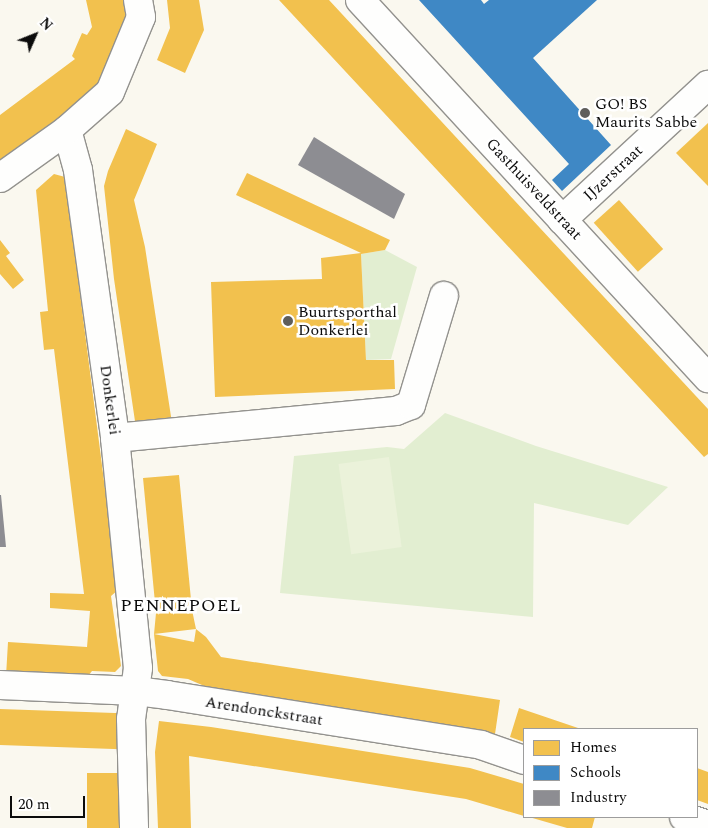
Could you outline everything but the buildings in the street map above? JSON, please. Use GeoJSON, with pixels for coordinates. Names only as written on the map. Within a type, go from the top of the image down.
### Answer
{"type":"FeatureCollection","features":[{"type":"Feature","properties":{"kind":"street"},"geometry":{"type":"LineString","coordinates":[[0,178],[67,130],[110,92],[141,17],[138,0]]}},
{"type":"Feature","properties":{"kind":"street","name":"Gasthuisveldstraat"},"geometry":{"type":"LineString","coordinates":[[360,0],[708,378]]}},
{"type":"Feature","properties":{"kind":"street","name":"IJzerstraat"},"geometry":{"type":"LineString","coordinates":[[562,220],[708,85]]}},
{"type":"Feature","properties":{"kind":"street","name":"Donkerlei"},"geometry":{"type":"LineString","coordinates":[[67,130],[78,170],[115,438],[138,668],[131,719],[134,828]]}},
{"type":"Feature","properties":{"kind":"street"},"geometry":{"type":"LineString","coordinates":[[115,438],[396,411],[412,405],[444,296]]}},
{"type":"Feature","properties":{"kind":"street","name":"Arendonckstraat"},"geometry":{"type":"LineString","coordinates":[[0,684],[136,691],[481,745],[523,760]]}},
{"type":"Feature","properties":{"kind":"street"},"geometry":{"type":"LineString","coordinates":[[687,818],[708,825]]}},
{"type":"Feature","properties":{"kind":"green space"},"geometry":{"type":"Polygon","coordinates":[[[385,250],[417,267],[391,359],[366,360],[361,254],[385,250]]]}},
{"type":"Feature","properties":{"kind":"green space"},"geometry":{"type":"Polygon","coordinates":[[[445,413],[536,446],[668,487],[628,525],[534,503],[533,617],[280,593],[294,456],[387,447],[404,449],[445,413]]]}},
{"type":"Feature","properties":{"kind":"green space"},"geometry":{"type":"Polygon","coordinates":[[[389,457],[402,547],[351,554],[338,464],[389,457]]]}},
{"type":"Feature","properties":{"kind":"place","name":"GO! BS Maurits Sabbe"},"geometry":{"type":"Point","coordinates":[585,113]}},
{"type":"Feature","properties":{"kind":"place","name":"Buurtsporthal Donkerlei"},"geometry":{"type":"Point","coordinates":[288,321]}},
{"type":"Feature","properties":{"kind":"district","name":"PENNEPOEL"},"geometry":{"type":"Point","coordinates":[181,606]}}]}
